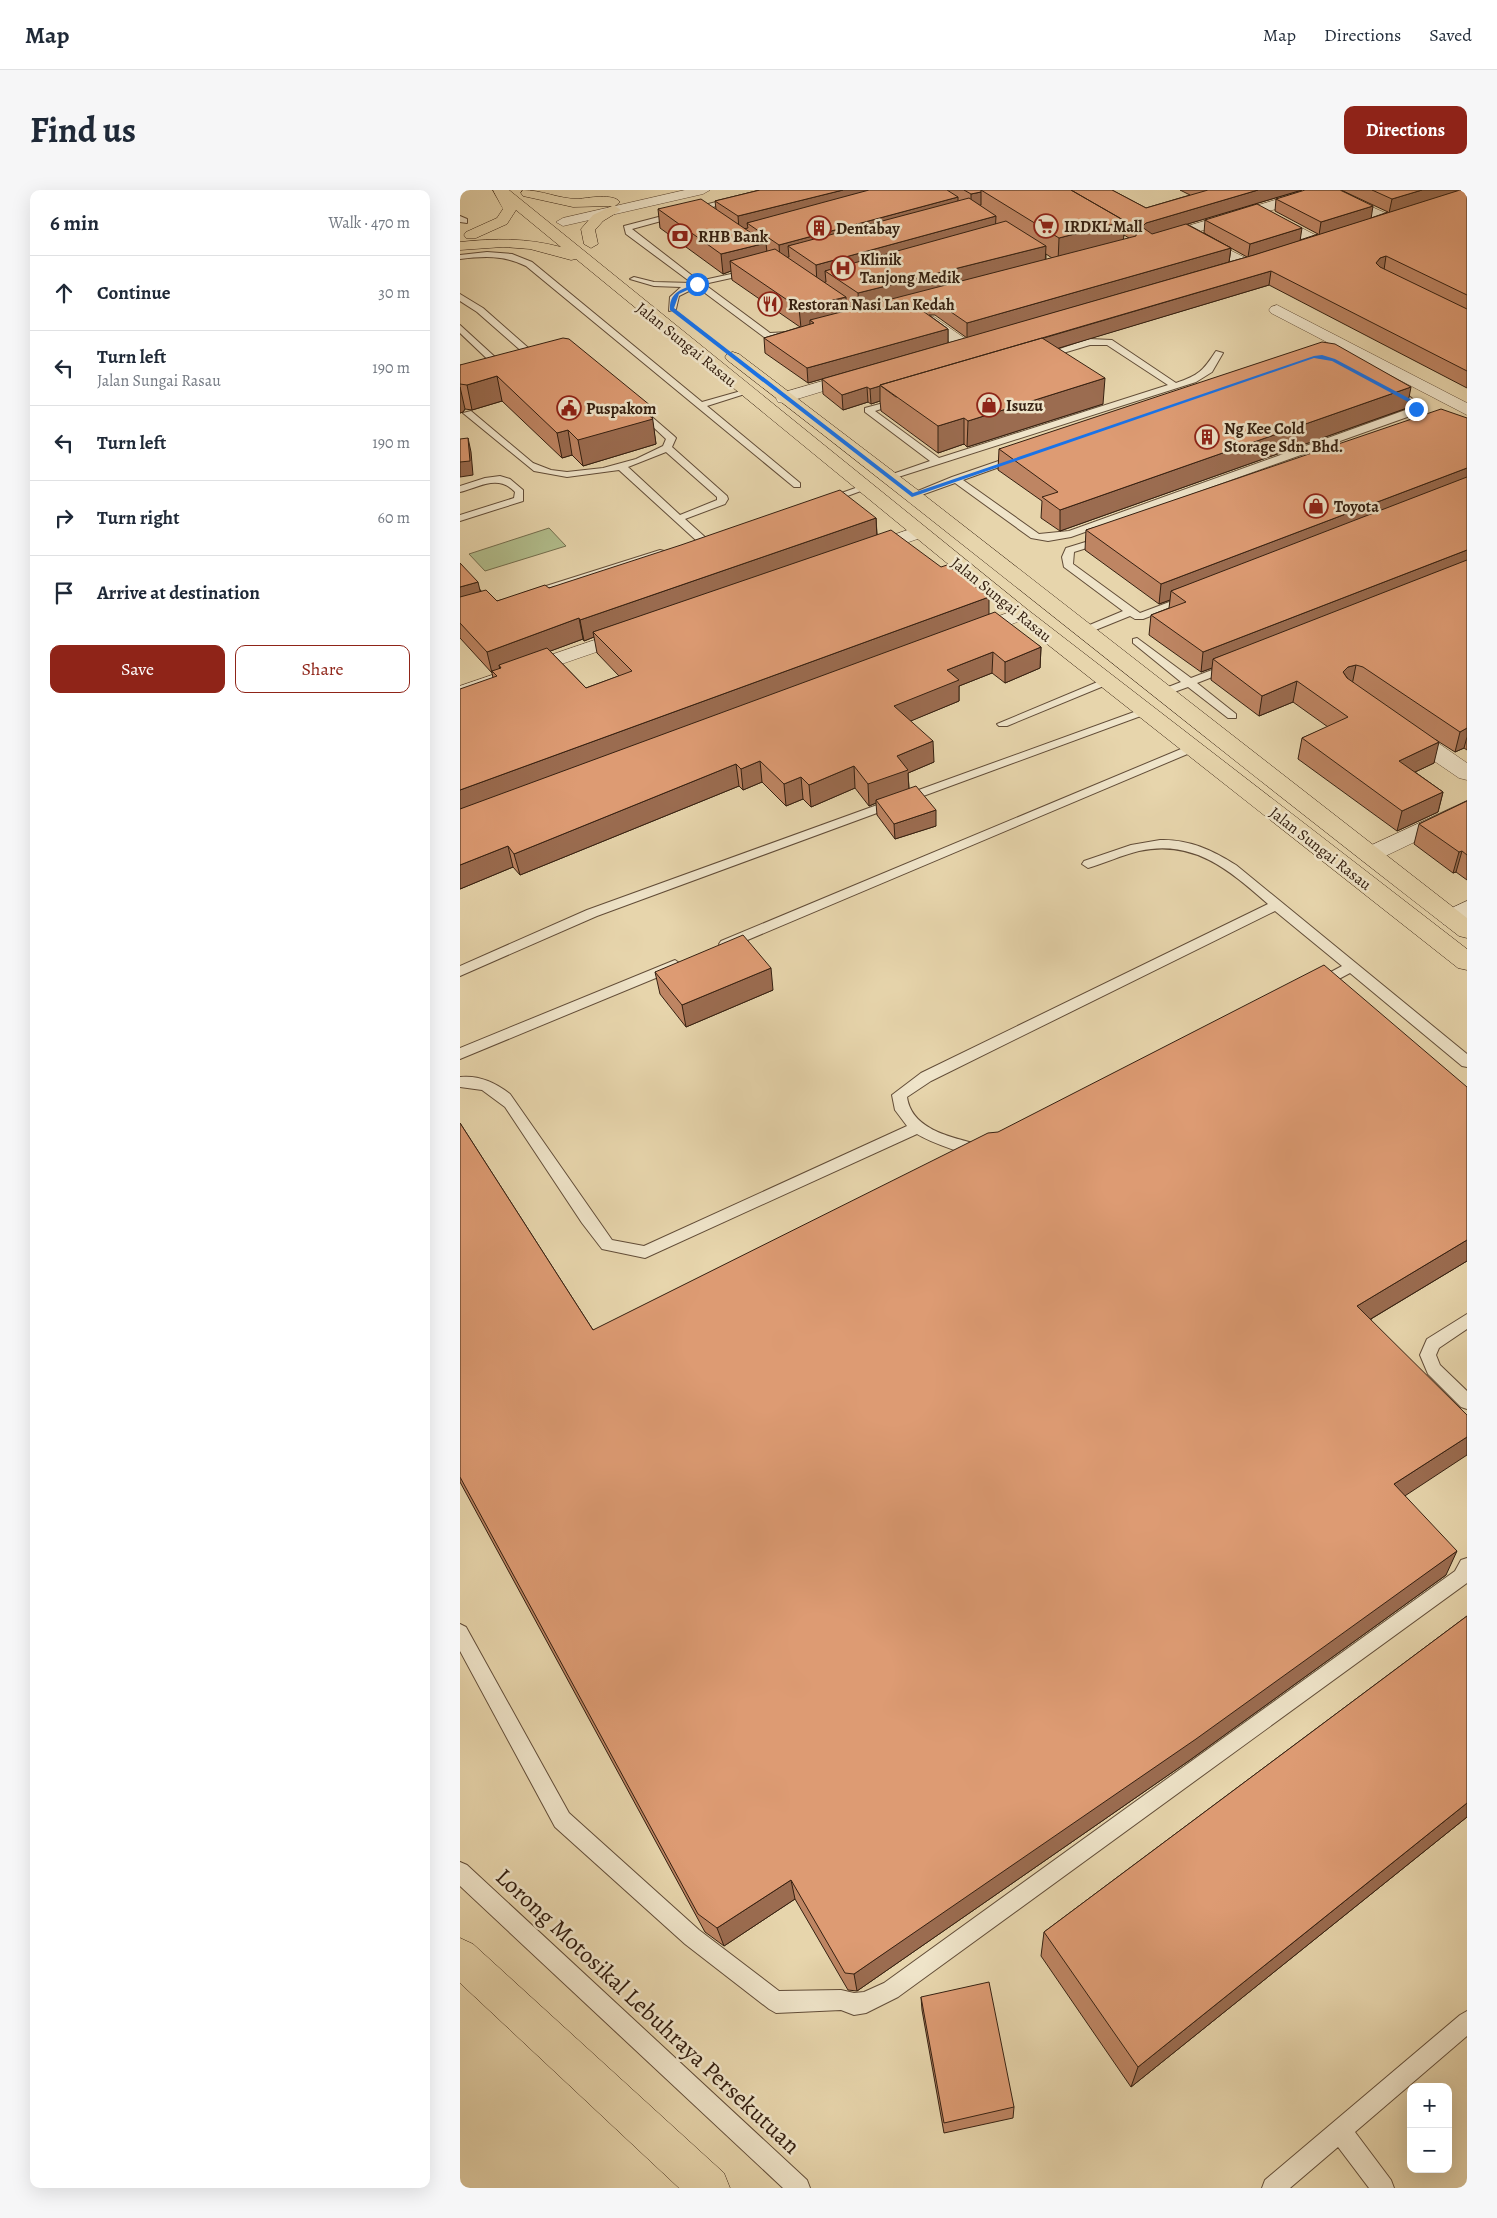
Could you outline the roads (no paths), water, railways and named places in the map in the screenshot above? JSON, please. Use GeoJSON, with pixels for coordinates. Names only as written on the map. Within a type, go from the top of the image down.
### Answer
{"type":"FeatureCollection","features":[{"type":"Feature","properties":{"kind":"main road"},"geometry":{"type":"LineString","coordinates":[[501,190],[550,221]]}},
{"type":"Feature","properties":{"kind":"main road"},"geometry":{"type":"LineString","coordinates":[[465,236],[502,221],[510,209],[501,190]]}},
{"type":"Feature","properties":{"kind":"main road"},"geometry":{"type":"LineString","coordinates":[[526,192],[573,203],[613,206]]}},
{"type":"Feature","properties":{"kind":"main road"},"geometry":{"type":"LineString","coordinates":[[526,192],[550,221]]}},
{"type":"Feature","properties":{"kind":"main road"},"geometry":{"type":"LineString","coordinates":[[591,244],[588,229],[591,223],[613,206]]}},
{"type":"Feature","properties":{"kind":"main road"},"geometry":{"type":"LineString","coordinates":[[465,236],[550,221]]}},
{"type":"Feature","properties":{"kind":"main road"},"geometry":{"type":"LineString","coordinates":[[460,246],[550,221]]}},
{"type":"Feature","properties":{"kind":"main road","name":"Jalan Sungai Rasau"},"geometry":{"type":"LineString","coordinates":[[550,221],[591,244],[687,320]]}},
{"type":"Feature","properties":{"kind":"main road","name":"Jalan Sungai Rasau"},"geometry":{"type":"LineString","coordinates":[[550,221],[595,268],[864,488],[1021,614],[1467,962]]}},
{"type":"Feature","properties":{"kind":"main road"},"geometry":{"type":"LineString","coordinates":[[460,246],[508,242],[530,243],[554,248],[595,268]]}},
{"type":"Feature","properties":{"kind":"main road","name":"Jalan Sungai Rasau"},"geometry":{"type":"LineString","coordinates":[[717,344],[784,398],[912,495],[1369,856],[1462,919]]}},
{"type":"Feature","properties":{"kind":"main road"},"geometry":{"type":"LineString","coordinates":[[460,1957],[709,2188]]}},
{"type":"Feature","properties":{"kind":"street"},"geometry":{"type":"LineString","coordinates":[[613,206],[665,190]]}},
{"type":"Feature","properties":{"kind":"street"},"geometry":{"type":"LineString","coordinates":[[550,221],[613,206],[703,190]]}},
{"type":"Feature","properties":{"kind":"street"},"geometry":{"type":"LineString","coordinates":[[1150,242],[1325,190],[1387,219]]}},
{"type":"Feature","properties":{"kind":"street"},"geometry":{"type":"LineString","coordinates":[[1258,210],[1318,242]]}},
{"type":"Feature","properties":{"kind":"street"},"geometry":{"type":"LineString","coordinates":[[1370,225],[1405,214]]}},
{"type":"Feature","properties":{"kind":"street"},"geometry":{"type":"LineString","coordinates":[[1186,231],[1247,264]]}},
{"type":"Feature","properties":{"kind":"street"},"geometry":{"type":"LineString","coordinates":[[1300,247],[1335,236]]}},
{"type":"Feature","properties":{"kind":"street"},"geometry":{"type":"LineString","coordinates":[[1229,269],[1264,258]]}},
{"type":"Feature","properties":{"kind":"street"},"geometry":{"type":"LineString","coordinates":[[1276,310],[1467,410]]}},
{"type":"Feature","properties":{"kind":"street"},"geometry":{"type":"LineString","coordinates":[[928,320],[964,345]]}},
{"type":"Feature","properties":{"kind":"street"},"geometry":{"type":"LineString","coordinates":[[946,350],[983,340]]}},
{"type":"Feature","properties":{"kind":"street"},"geometry":{"type":"LineString","coordinates":[[784,398],[872,372]]}},
{"type":"Feature","properties":{"kind":"street"},"geometry":{"type":"LineString","coordinates":[[844,558],[919,532]]}},
{"type":"Feature","properties":{"kind":"street"},"geometry":{"type":"LineString","coordinates":[[956,639],[1021,614]]}},
{"type":"Feature","properties":{"kind":"street"},"geometry":{"type":"LineString","coordinates":[[460,693],[647,627]]}},
{"type":"Feature","properties":{"kind":"street"},"geometry":{"type":"LineString","coordinates":[[1389,720],[1467,773]]}},
{"type":"Feature","properties":{"kind":"street"},"geometry":{"type":"LineString","coordinates":[[1369,856],[1467,808]]}},
{"type":"Feature","properties":{"kind":"lane"},"geometry":{"type":"LineString","coordinates":[[730,190],[742,197]]}},
{"type":"Feature","properties":{"kind":"lane"},"geometry":{"type":"LineString","coordinates":[[771,190],[742,197],[704,211],[627,228],[697,284],[766,335],[773,337],[802,332]]}},
{"type":"Feature","properties":{"kind":"lane"},"geometry":{"type":"LineString","coordinates":[[460,257],[499,253],[516,257],[529,264],[797,484]]}},
{"type":"Feature","properties":{"kind":"lane"},"geometry":{"type":"LineString","coordinates":[[672,309],[673,299],[677,293],[697,284],[761,269]]}},
{"type":"Feature","properties":{"kind":"lane"},"geometry":{"type":"LineString","coordinates":[[634,279],[654,284],[697,284]]}},
{"type":"Feature","properties":{"kind":"lane"},"geometry":{"type":"LineString","coordinates":[[460,297],[480,310],[541,363]]}},
{"type":"Feature","properties":{"kind":"lane"},"geometry":{"type":"LineString","coordinates":[[460,328],[506,373]]}},
{"type":"Feature","properties":{"kind":"lane"},"geometry":{"type":"LineString","coordinates":[[1033,359],[1089,342],[1109,342],[1175,386]]}},
{"type":"Feature","properties":{"kind":"lane"},"geometry":{"type":"LineString","coordinates":[[889,477],[937,460],[1193,380],[1209,370],[1219,353]]}},
{"type":"Feature","properties":{"kind":"lane"},"geometry":{"type":"LineString","coordinates":[[955,479],[1036,536],[1044,538],[1071,534],[1410,413],[1416,409],[1412,402],[1386,388]]}},
{"type":"Feature","properties":{"kind":"lane"},"geometry":{"type":"LineString","coordinates":[[701,405],[745,391]]}},
{"type":"Feature","properties":{"kind":"lane"},"geometry":{"type":"LineString","coordinates":[[912,396],[868,410],[937,460]]}},
{"type":"Feature","properties":{"kind":"lane"},"geometry":{"type":"LineString","coordinates":[[468,413],[531,465],[547,473],[585,475],[621,466],[667,448],[671,438],[627,400]]}},
{"type":"Feature","properties":{"kind":"lane"},"geometry":{"type":"LineString","coordinates":[[667,448],[722,496],[723,499],[680,518]]}},
{"type":"Feature","properties":{"kind":"lane"},"geometry":{"type":"LineString","coordinates":[[912,495],[1030,454]]}},
{"type":"Feature","properties":{"kind":"lane"},"geometry":{"type":"LineString","coordinates":[[621,466],[702,540]]}},
{"type":"Feature","properties":{"kind":"lane"},"geometry":{"type":"LineString","coordinates":[[460,489],[504,478],[512,481],[520,492],[519,499],[511,503],[460,518]]}},
{"type":"Feature","properties":{"kind":"lane"},"geometry":{"type":"LineString","coordinates":[[816,503],[864,488]]}},
{"type":"Feature","properties":{"kind":"lane"},"geometry":{"type":"LineString","coordinates":[[1117,534],[1070,550],[1067,557],[1068,565],[1139,617],[1203,592]]}},
{"type":"Feature","properties":{"kind":"lane"},"geometry":{"type":"LineString","coordinates":[[514,598],[668,550]]}},
{"type":"Feature","properties":{"kind":"lane"},"geometry":{"type":"LineString","coordinates":[[1084,631],[1132,612]]}},
{"type":"Feature","properties":{"kind":"lane"},"geometry":{"type":"LineString","coordinates":[[1137,641],[1232,716]]}},
{"type":"Feature","properties":{"kind":"lane"},"geometry":{"type":"LineString","coordinates":[[1162,693],[1236,665]]}},
{"type":"Feature","properties":{"kind":"lane"},"geometry":{"type":"LineString","coordinates":[[1003,724],[1107,681]]}},
{"type":"Feature","properties":{"kind":"lane"},"geometry":{"type":"LineString","coordinates":[[460,972],[592,913],[1145,711]]}},
{"type":"Feature","properties":{"kind":"lane"},"geometry":{"type":"LineString","coordinates":[[714,949],[1193,748]]}},
{"type":"Feature","properties":{"kind":"lane"},"geometry":{"type":"LineString","coordinates":[[1088,864],[1126,850],[1158,845],[1185,845],[1218,859],[1467,1062]]}},
{"type":"Feature","properties":{"kind":"lane"},"geometry":{"type":"LineString","coordinates":[[1000,1149],[992,1154],[958,1144],[916,1128],[901,1109],[899,1094],[926,1076],[1276,905]]}},
{"type":"Feature","properties":{"kind":"lane"},"geometry":{"type":"LineString","coordinates":[[460,1054],[687,960]]}},
{"type":"Feature","properties":{"kind":"lane"},"geometry":{"type":"LineString","coordinates":[[1307,990],[1351,967]]}},
{"type":"Feature","properties":{"kind":"lane"},"geometry":{"type":"LineString","coordinates":[[460,1082],[470,1081],[496,1089],[510,1103],[587,1219],[607,1244],[645,1252],[916,1128]]}},
{"type":"Feature","properties":{"kind":"lane"},"geometry":{"type":"LineString","coordinates":[[1467,1321],[1434,1344],[1428,1354],[1434,1369],[1467,1402]]}},
{"type":"Feature","properties":{"kind":"lane"},"geometry":{"type":"LineString","coordinates":[[460,1633],[562,1820],[692,1937],[776,2002],[841,2000],[854,2004],[866,2002],[891,1990],[1461,1577],[1467,1566]]}},
{"type":"Feature","properties":{"kind":"lane","name":"Lorong Motosikal Lebuhraya Persekutuan"},"geometry":{"type":"LineString","coordinates":[[460,1872],[799,2188]]}},
{"type":"Feature","properties":{"kind":"lane"},"geometry":{"type":"LineString","coordinates":[[1273,2188],[1467,2022]]}},
{"type":"Feature","properties":{"kind":"lane"},"geometry":{"type":"LineString","coordinates":[[1340,2131],[1383,2188]]}},
{"type":"Feature","properties":{"kind":"place","name":"IRDKL Mall"},"geometry":{"type":"Point","coordinates":[1046,226]}},
{"type":"Feature","properties":{"kind":"place","name":"Dentabay"},"geometry":{"type":"Point","coordinates":[819,228]}},
{"type":"Feature","properties":{"kind":"place","name":"RHB Bank"},"geometry":{"type":"Point","coordinates":[680,236]}},
{"type":"Feature","properties":{"kind":"place","name":"Klinik Tanjong Medik"},"geometry":{"type":"Point","coordinates":[843,268]}},
{"type":"Feature","properties":{"kind":"place","name":"Restoran Nasi Lan Kedah"},"geometry":{"type":"Point","coordinates":[770,304]}},
{"type":"Feature","properties":{"kind":"place","name":"Isuzu"},"geometry":{"type":"Point","coordinates":[989,405]}},
{"type":"Feature","properties":{"kind":"place","name":"Puspakom"},"geometry":{"type":"Point","coordinates":[569,408]}},
{"type":"Feature","properties":{"kind":"place","name":"Ng Kee Cold Storage Sdn. Bhd."},"geometry":{"type":"Point","coordinates":[1207,437]}},
{"type":"Feature","properties":{"kind":"place","name":"Toyota"},"geometry":{"type":"Point","coordinates":[1316,506]}}]}
